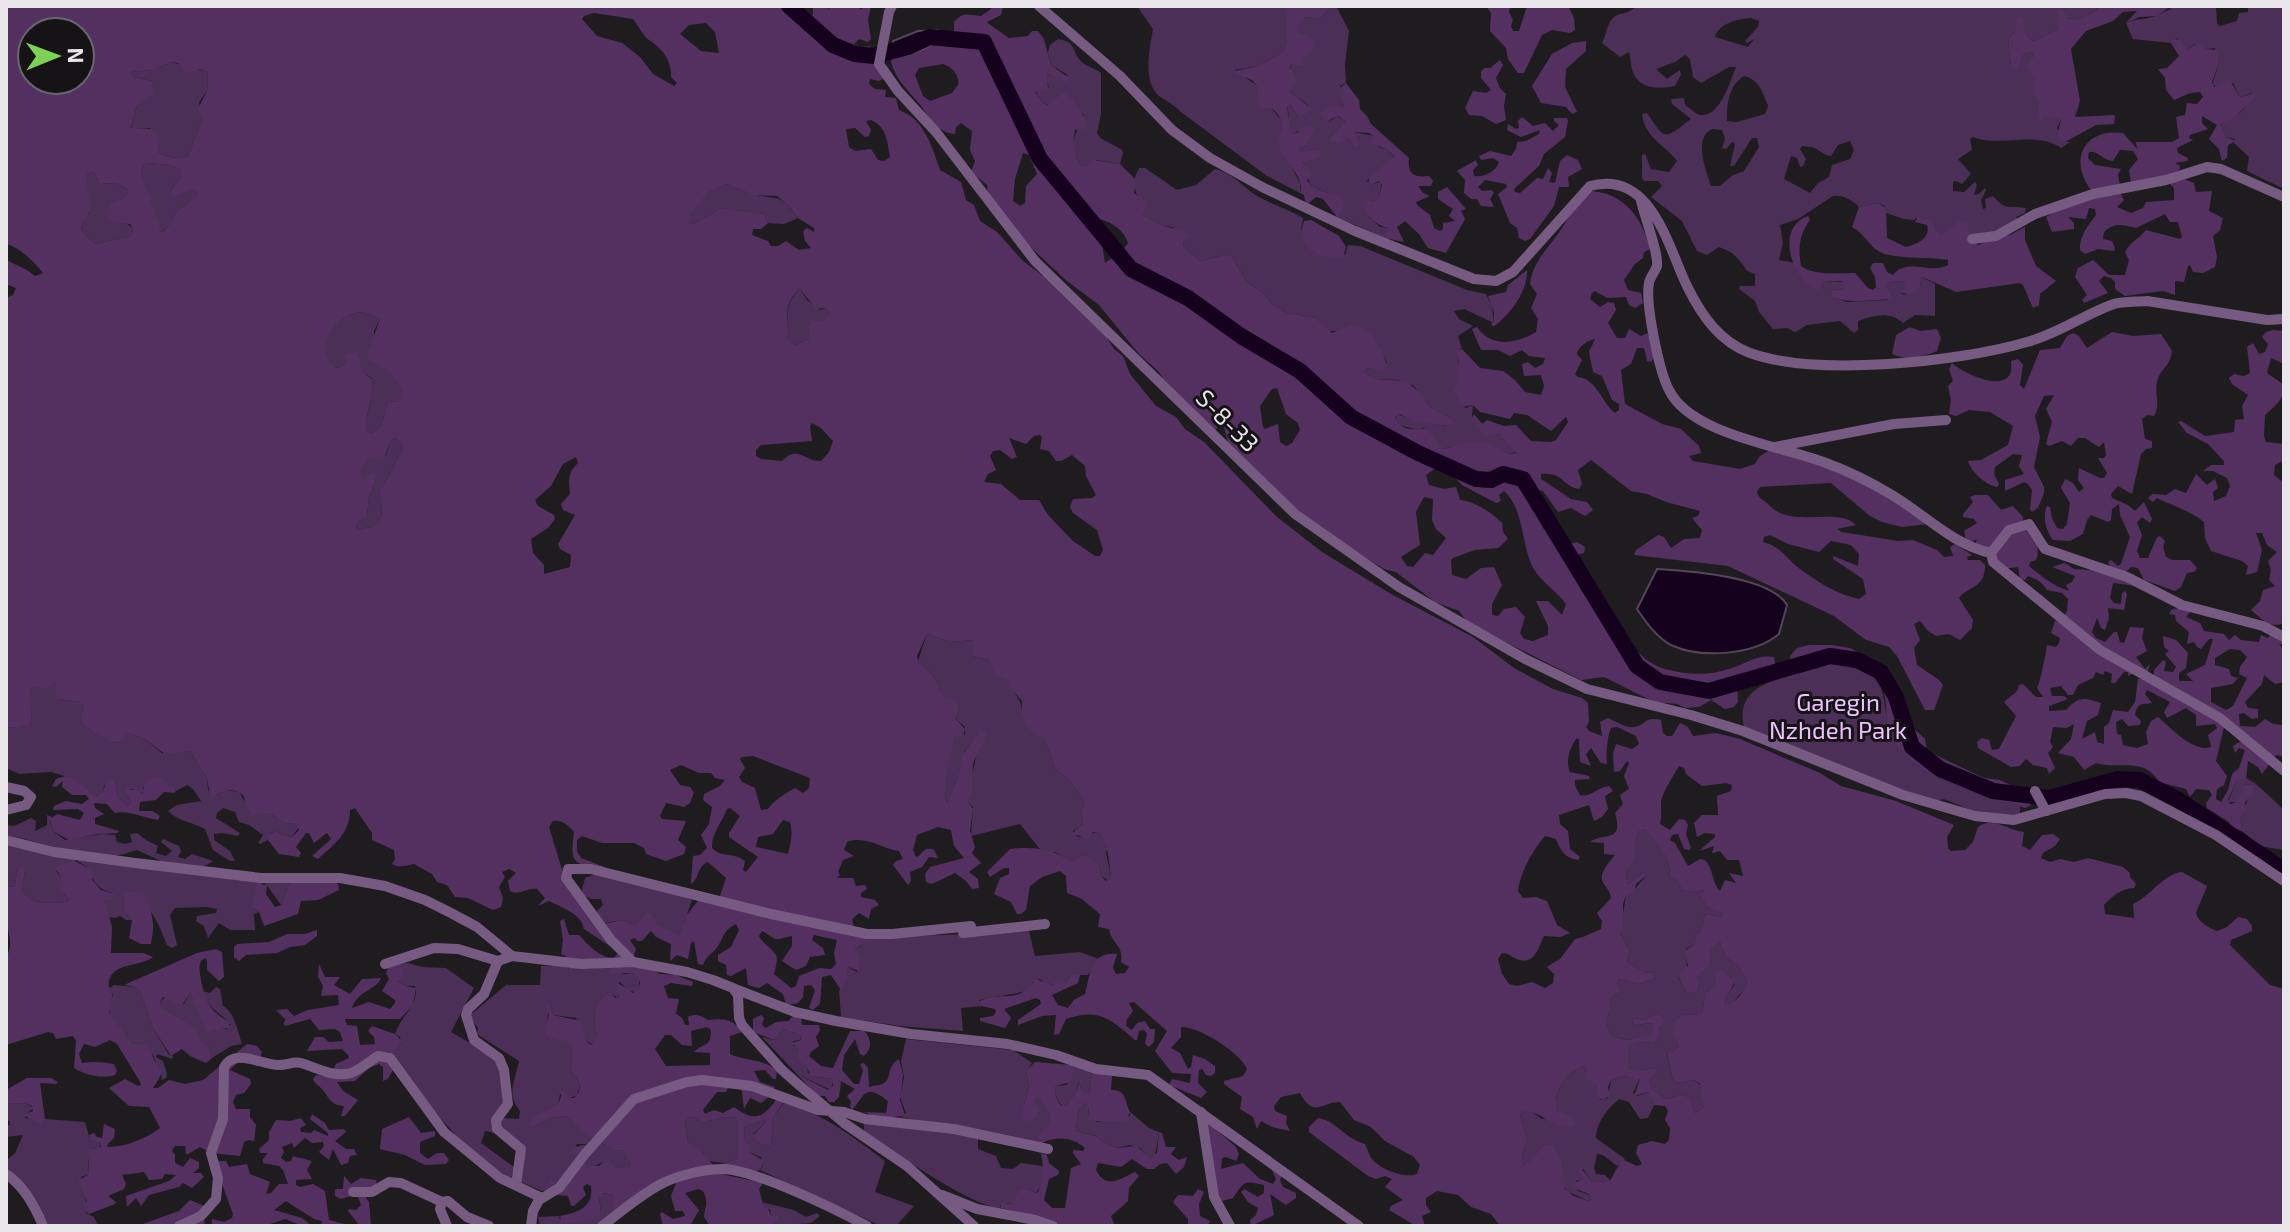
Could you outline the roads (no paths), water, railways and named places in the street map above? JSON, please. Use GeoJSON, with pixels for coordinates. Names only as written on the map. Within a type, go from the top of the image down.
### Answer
{"type":"FeatureCollection","features":[{"type":"Feature","properties":{"kind":"street"},"geometry":{"type":"LineString","coordinates":[[1039,6],[1120,76],[1172,130],[1210,158],[1264,188],[1355,231],[1474,279],[1496,281],[1513,272],[1590,186],[1602,182],[1615,183],[1640,200],[1667,233],[1688,288],[1706,319],[1742,350],[1771,358],[1851,365],[1931,360],[2006,347],[2046,336],[2113,304],[2128,302],[2147,301],[2267,320],[2284,319]]}},
{"type":"Feature","properties":{"kind":"street","name":"Տ-8-33"},"geometry":{"type":"LineString","coordinates":[[891,9],[879,64],[898,91],[936,132],[1035,261],[1295,514],[1399,587],[1525,659],[1587,689],[1743,731],[1903,795],[1975,816],[2014,820],[2105,794],[2141,796],[2216,835],[2284,881]]}},
{"type":"Feature","properties":{"kind":"street"},"geometry":{"type":"LineString","coordinates":[[1972,239],[1996,236],[2035,214],[2107,190],[2147,184],[2207,167],[2221,169],[2284,197]]}},
{"type":"Feature","properties":{"kind":"street"},"geometry":{"type":"LineString","coordinates":[[1640,200],[1657,266],[1649,282],[1649,309],[1669,392],[1680,406],[1694,416],[1740,436],[1827,463],[1880,489],[1955,539],[1978,551],[1991,553]]}},
{"type":"Feature","properties":{"kind":"street"},"geometry":{"type":"LineString","coordinates":[[1773,447],[1894,424],[1946,420]]}},
{"type":"Feature","properties":{"kind":"street"},"geometry":{"type":"LineString","coordinates":[[1991,553],[2009,530],[2029,524],[2045,549],[2099,566],[2182,605],[2263,626],[2284,637]]}},
{"type":"Feature","properties":{"kind":"street"},"geometry":{"type":"LineString","coordinates":[[1991,553],[1993,562],[2100,650],[2220,718],[2284,771]]}},
{"type":"Feature","properties":{"kind":"street"},"geometry":{"type":"LineString","coordinates":[[6,787],[24,791],[31,797],[26,805],[6,810]]}},
{"type":"Feature","properties":{"kind":"street"},"geometry":{"type":"LineString","coordinates":[[2035,791],[2046,811]]}},
{"type":"Feature","properties":{"kind":"street"},"geometry":{"type":"LineString","coordinates":[[6,840],[54,852],[135,863],[261,878],[340,878],[403,891],[477,927],[512,956]]}},
{"type":"Feature","properties":{"kind":"street"},"geometry":{"type":"LineString","coordinates":[[633,962],[611,940],[566,878],[568,869],[576,867],[605,872],[856,932],[892,934],[971,926]]}},
{"type":"Feature","properties":{"kind":"street"},"geometry":{"type":"LineString","coordinates":[[933,931],[990,932],[1045,924]]}},
{"type":"Feature","properties":{"kind":"street"},"geometry":{"type":"LineString","coordinates":[[385,964],[434,948],[458,949],[498,961],[512,956],[581,964],[633,962],[687,972],[795,1012],[836,1021],[911,1034],[1008,1044],[1056,1055],[1096,1069],[1148,1075],[1359,1226]]}},
{"type":"Feature","properties":{"kind":"street"},"geometry":{"type":"LineString","coordinates":[[498,961],[484,994],[466,1015],[474,1040],[499,1058],[504,1070],[508,1104],[496,1120],[497,1129],[521,1149],[516,1185]]}},
{"type":"Feature","properties":{"kind":"street"},"geometry":{"type":"LineString","coordinates":[[733,988],[738,995],[739,1018],[751,1037],[782,1070],[844,1123],[907,1166],[974,1226]]}},
{"type":"Feature","properties":{"kind":"street"},"geometry":{"type":"LineString","coordinates":[[179,1226],[201,1216],[216,1199],[218,1178],[211,1153],[223,1119],[224,1067],[236,1057],[279,1066],[299,1062],[322,1072],[337,1074],[351,1073],[378,1056],[390,1058],[444,1132],[484,1167],[542,1198]]}},
{"type":"Feature","properties":{"kind":"street"},"geometry":{"type":"LineString","coordinates":[[531,1226],[533,1211],[542,1198],[559,1188],[634,1099],[672,1085],[702,1080],[752,1086],[818,1110],[865,1119],[954,1129],[1048,1149]]}},
{"type":"Feature","properties":{"kind":"street"},"geometry":{"type":"LineString","coordinates":[[1201,1112],[1214,1197],[1230,1226]]}},
{"type":"Feature","properties":{"kind":"street"},"geometry":{"type":"LineString","coordinates":[[602,1226],[662,1183],[720,1169],[738,1171],[759,1179],[867,1226]]}},
{"type":"Feature","properties":{"kind":"street"},"geometry":{"type":"LineString","coordinates":[[6,1174],[18,1183],[43,1226]]}},
{"type":"Feature","properties":{"kind":"street"},"geometry":{"type":"LineString","coordinates":[[353,1192],[372,1192],[389,1182],[401,1183],[442,1202],[448,1201],[467,1217],[489,1226]]}},
{"type":"Feature","properties":{"kind":"street"},"geometry":{"type":"LineString","coordinates":[[937,1193],[977,1209],[1053,1226]]}},
{"type":"Feature","properties":{"kind":"street"},"geometry":{"type":"LineString","coordinates":[[442,1202],[440,1209],[447,1226]]}},
{"type":"Feature","properties":{"kind":"waterway"},"geometry":{"type":"LineString","coordinates":[[789,6],[833,45],[855,54],[874,56],[908,47],[929,37],[984,42],[1040,159],[1131,269],[1188,298],[1241,336],[1300,371],[1351,417],[1418,453],[1476,479],[1491,480],[1503,474],[1523,479],[1637,666],[1660,682],[1709,691],[1830,656],[1857,660],[1881,672],[1896,697],[1912,747],[1940,769],[1993,791],[2049,798],[2118,779],[2140,780],[2177,799],[2284,870]]}},
{"type":"Feature","properties":{"kind":"park label","name":"Garegin Nzhdeh Park"},"geometry":{"type":"Point","coordinates":[1838,715]}}]}
